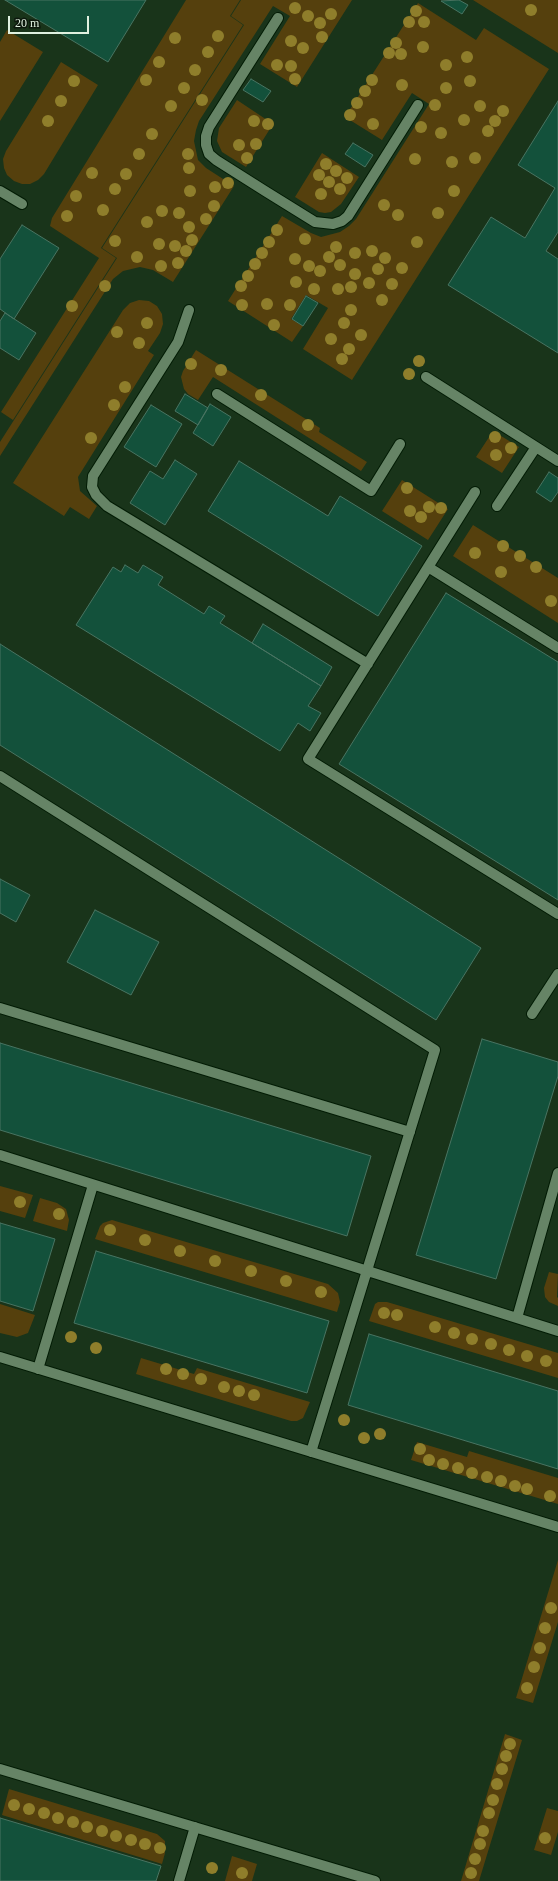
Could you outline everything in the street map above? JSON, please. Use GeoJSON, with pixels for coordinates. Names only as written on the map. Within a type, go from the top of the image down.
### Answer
{"type":"FeatureCollection","features":[{"type":"Feature","properties":{"kind":"lane"},"geometry":{"type":"LineString","coordinates":[[278,18],[209,128],[206,136],[206,145],[209,154],[265,191],[315,222],[333,224],[342,220],[348,216],[418,105]]}},
{"type":"Feature","properties":{"kind":"lane"},"geometry":{"type":"LineString","coordinates":[[0,191],[22,204]]}},
{"type":"Feature","properties":{"kind":"lane"},"geometry":{"type":"LineString","coordinates":[[189,310],[178,342],[93,476],[92,487],[96,495],[107,506],[368,664]]}},
{"type":"Feature","properties":{"kind":"lane"},"geometry":{"type":"LineString","coordinates":[[426,377],[558,461]]}},
{"type":"Feature","properties":{"kind":"lane"},"geometry":{"type":"LineString","coordinates":[[216,394],[371,491],[400,444]]}},
{"type":"Feature","properties":{"kind":"lane"},"geometry":{"type":"LineString","coordinates":[[497,506],[536,447]]}},
{"type":"Feature","properties":{"kind":"lane"},"geometry":{"type":"LineString","coordinates":[[475,492],[308,760],[558,914]]}},
{"type":"Feature","properties":{"kind":"lane"},"geometry":{"type":"LineString","coordinates":[[428,568],[558,648]]}},
{"type":"Feature","properties":{"kind":"lane"},"geometry":{"type":"LineString","coordinates":[[0,776],[435,1050],[311,1452]]}},
{"type":"Feature","properties":{"kind":"lane"},"geometry":{"type":"LineString","coordinates":[[532,1014],[558,974]]}},
{"type":"Feature","properties":{"kind":"lane"},"geometry":{"type":"LineString","coordinates":[[0,1008],[410,1132]]}},
{"type":"Feature","properties":{"kind":"lane"},"geometry":{"type":"LineString","coordinates":[[0,1155],[558,1331]]}},
{"type":"Feature","properties":{"kind":"lane"},"geometry":{"type":"LineString","coordinates":[[518,1318],[558,1173]]}},
{"type":"Feature","properties":{"kind":"lane"},"geometry":{"type":"LineString","coordinates":[[38,1369],[93,1185]]}},
{"type":"Feature","properties":{"kind":"lane"},"geometry":{"type":"LineString","coordinates":[[0,1357],[558,1527]]}},
{"type":"Feature","properties":{"kind":"lane"},"geometry":{"type":"LineString","coordinates":[[0,1769],[375,1881]]}},
{"type":"Feature","properties":{"kind":"lane"},"geometry":{"type":"LineString","coordinates":[[179,1881],[195,1827]]}},
{"type":"Feature","properties":{"kind":"shaded area"},"geometry":{"type":"Polygon","coordinates":[[[186,0],[240,0],[230,16],[243,25],[101,248],[116,258],[13,420],[1,412],[99,258],[50,226],[52,218],[186,0]]]}},
{"type":"Feature","properties":{"kind":"shaded area"},"geometry":{"type":"Polygon","coordinates":[[[241,0],[352,0],[297,87],[260,64],[290,16],[273,6],[199,121],[196,130],[194,141],[198,160],[206,168],[234,186],[173,282],[153,270],[140,267],[123,271],[113,279],[0,456],[0,442],[117,258],[102,248],[244,25],[231,16],[241,0]]]}},
{"type":"Feature","properties":{"kind":"shaded area"},"geometry":{"type":"Polygon","coordinates":[[[473,0],[558,0],[558,53],[473,0]]]}},
{"type":"Feature","properties":{"kind":"shaded area"},"geometry":{"type":"Polygon","coordinates":[[[418,3],[476,40],[484,28],[549,69],[352,380],[303,349],[328,308],[306,295],[291,319],[303,326],[292,342],[228,301],[282,216],[311,233],[321,237],[340,232],[356,219],[429,104],[412,93],[382,140],[345,117],[418,3]]]}},
{"type":"Feature","properties":{"kind":"shaded area"},"geometry":{"type":"Polygon","coordinates":[[[7,30],[43,52],[0,121],[0,42],[7,30]]]}},
{"type":"Feature","properties":{"kind":"shaded area"},"geometry":{"type":"Polygon","coordinates":[[[61,62],[98,85],[44,174],[38,180],[30,184],[22,184],[14,181],[7,175],[4,168],[3,159],[6,151],[61,62]]]}},
{"type":"Feature","properties":{"kind":"shaded area"},"geometry":{"type":"Polygon","coordinates":[[[237,100],[273,124],[246,167],[222,152],[217,141],[219,128],[237,100]]]}},
{"type":"Feature","properties":{"kind":"shaded area"},"geometry":{"type":"Polygon","coordinates":[[[322,153],[359,177],[341,204],[331,212],[325,213],[319,212],[295,197],[322,153]]]}},
{"type":"Feature","properties":{"kind":"shaded area"},"geometry":{"type":"Polygon","coordinates":[[[139,300],[149,301],[157,306],[162,314],[163,324],[160,333],[148,351],[154,355],[78,477],[80,491],[97,506],[89,519],[70,507],[64,516],[13,483],[123,310],[130,303],[139,300]]]}},
{"type":"Feature","properties":{"kind":"shaded area"},"geometry":{"type":"Polygon","coordinates":[[[196,350],[320,428],[319,432],[367,462],[361,471],[213,377],[198,400],[188,394],[184,389],[181,377],[196,350]]]}},
{"type":"Feature","properties":{"kind":"shaded area"},"geometry":{"type":"Polygon","coordinates":[[[493,431],[519,447],[502,473],[476,457],[493,431]]]}},
{"type":"Feature","properties":{"kind":"shaded area"},"geometry":{"type":"Polygon","coordinates":[[[402,480],[448,509],[428,540],[382,511],[402,480]]]}},
{"type":"Feature","properties":{"kind":"shaded area"},"geometry":{"type":"Polygon","coordinates":[[[473,525],[558,578],[558,623],[453,556],[473,525]]]}},
{"type":"Feature","properties":{"kind":"shaded area"},"geometry":{"type":"Polygon","coordinates":[[[0,1186],[33,1195],[25,1218],[0,1211],[0,1186]]]}},
{"type":"Feature","properties":{"kind":"shaded area"},"geometry":{"type":"Polygon","coordinates":[[[40,1198],[57,1203],[66,1209],[69,1220],[67,1231],[33,1221],[40,1198]]]}},
{"type":"Feature","properties":{"kind":"shaded area"},"geometry":{"type":"Polygon","coordinates":[[[112,1220],[328,1284],[338,1293],[340,1302],[337,1312],[95,1239],[100,1226],[103,1223],[112,1220]]]}},
{"type":"Feature","properties":{"kind":"shaded area"},"geometry":{"type":"Polygon","coordinates":[[[549,1272],[558,1274],[558,1306],[549,1302],[545,1297],[544,1288],[549,1272]]]}},
{"type":"Feature","properties":{"kind":"shaded area"},"geometry":{"type":"Polygon","coordinates":[[[378,1302],[387,1302],[558,1353],[558,1378],[369,1321],[375,1304],[378,1302]]]}},
{"type":"Feature","properties":{"kind":"shaded area"},"geometry":{"type":"Polygon","coordinates":[[[0,1304],[35,1315],[28,1333],[17,1337],[0,1333],[0,1304]]]}},
{"type":"Feature","properties":{"kind":"shaded area"},"geometry":{"type":"Polygon","coordinates":[[[141,1358],[194,1374],[197,1368],[310,1402],[303,1418],[297,1421],[291,1421],[136,1374],[141,1358]]]}},
{"type":"Feature","properties":{"kind":"shaded area"},"geometry":{"type":"Polygon","coordinates":[[[417,1442],[467,1457],[469,1451],[558,1478],[558,1504],[411,1460],[417,1442]]]}},
{"type":"Feature","properties":{"kind":"shaded area"},"geometry":{"type":"Polygon","coordinates":[[[558,1560],[558,1622],[533,1703],[516,1698],[558,1560]]]}},
{"type":"Feature","properties":{"kind":"shaded area"},"geometry":{"type":"Polygon","coordinates":[[[505,1734],[522,1740],[479,1881],[461,1881],[505,1734]]]}},
{"type":"Feature","properties":{"kind":"shaded area"},"geometry":{"type":"Polygon","coordinates":[[[9,1789],[157,1834],[165,1841],[165,1853],[162,1864],[2,1815],[9,1789]]]}},
{"type":"Feature","properties":{"kind":"shaded area"},"geometry":{"type":"Polygon","coordinates":[[[547,1808],[558,1811],[558,1832],[551,1855],[534,1850],[547,1808]]]}},
{"type":"Feature","properties":{"kind":"shaded area"},"geometry":{"type":"Polygon","coordinates":[[[232,1856],[257,1864],[252,1881],[225,1881],[232,1856]]]}},
{"type":"Feature","properties":{"kind":"building"},"geometry":{"type":"Polygon","coordinates":[[[5,0],[146,0],[108,62],[5,0]]]}},
{"type":"Feature","properties":{"kind":"building"},"geometry":{"type":"Polygon","coordinates":[[[459,0],[468,5],[462,14],[441,1],[459,0]]]}},
{"type":"Feature","properties":{"kind":"building"},"geometry":{"type":"Polygon","coordinates":[[[251,79],[271,91],[263,102],[243,90],[251,79]]]}},
{"type":"Feature","properties":{"kind":"building"},"geometry":{"type":"Polygon","coordinates":[[[558,101],[558,232],[546,251],[558,259],[558,353],[448,285],[491,217],[525,238],[555,188],[518,165],[558,101]]]}},
{"type":"Feature","properties":{"kind":"building"},"geometry":{"type":"Polygon","coordinates":[[[353,143],[373,155],[365,167],[345,154],[353,143]]]}},
{"type":"Feature","properties":{"kind":"building"},"geometry":{"type":"Polygon","coordinates":[[[22,225],[59,248],[14,319],[0,309],[0,259],[22,225]]]}},
{"type":"Feature","properties":{"kind":"building"},"geometry":{"type":"Polygon","coordinates":[[[306,296],[318,303],[303,326],[292,319],[306,296]]]}},
{"type":"Feature","properties":{"kind":"building"},"geometry":{"type":"Polygon","coordinates":[[[5,313],[36,333],[19,360],[0,348],[0,321],[5,313]]]}},
{"type":"Feature","properties":{"kind":"building"},"geometry":{"type":"Polygon","coordinates":[[[185,394],[208,408],[198,425],[175,411],[185,394]]]}},
{"type":"Feature","properties":{"kind":"building"},"geometry":{"type":"Polygon","coordinates":[[[210,404],[231,417],[213,446],[193,433],[210,404]]]}},
{"type":"Feature","properties":{"kind":"building"},"geometry":{"type":"Polygon","coordinates":[[[151,405],[182,424],[156,467],[124,447],[151,405]]]}},
{"type":"Feature","properties":{"kind":"building"},"geometry":{"type":"Polygon","coordinates":[[[175,460],[197,474],[165,525],[130,503],[150,471],[163,479],[175,460]]]}},
{"type":"Feature","properties":{"kind":"building"},"geometry":{"type":"Polygon","coordinates":[[[239,461],[328,516],[340,496],[422,546],[378,616],[208,511],[239,461]]]}},
{"type":"Feature","properties":{"kind":"building"},"geometry":{"type":"Polygon","coordinates":[[[549,472],[558,478],[558,492],[551,502],[536,492],[549,472]]]}},
{"type":"Feature","properties":{"kind":"building"},"geometry":{"type":"Polygon","coordinates":[[[125,565],[138,573],[143,565],[163,577],[158,585],[204,614],[209,606],[225,616],[220,623],[321,686],[308,706],[321,713],[310,731],[298,723],[280,751],[76,625],[113,567],[121,572],[125,565]]]}},
{"type":"Feature","properties":{"kind":"building"},"geometry":{"type":"Polygon","coordinates":[[[446,593],[558,662],[558,900],[339,764],[446,593]]]}},
{"type":"Feature","properties":{"kind":"building"},"geometry":{"type":"Polygon","coordinates":[[[263,624],[332,667],[321,686],[252,643],[263,624]]]}},
{"type":"Feature","properties":{"kind":"building"},"geometry":{"type":"Polygon","coordinates":[[[0,644],[481,948],[436,1020],[0,745],[0,644]]]}},
{"type":"Feature","properties":{"kind":"building"},"geometry":{"type":"Polygon","coordinates":[[[0,879],[30,895],[16,922],[0,913],[0,879]]]}},
{"type":"Feature","properties":{"kind":"building"},"geometry":{"type":"Polygon","coordinates":[[[95,910],[159,942],[131,995],[67,962],[95,910]]]}},
{"type":"Feature","properties":{"kind":"building"},"geometry":{"type":"Polygon","coordinates":[[[482,1039],[558,1062],[558,1076],[496,1279],[416,1255],[482,1039]]]}},
{"type":"Feature","properties":{"kind":"building"},"geometry":{"type":"Polygon","coordinates":[[[0,1043],[371,1156],[347,1236],[0,1130],[0,1043]]]}},
{"type":"Feature","properties":{"kind":"building"},"geometry":{"type":"Polygon","coordinates":[[[0,1223],[55,1239],[33,1311],[0,1301],[0,1223]]]}},
{"type":"Feature","properties":{"kind":"building"},"geometry":{"type":"Polygon","coordinates":[[[96,1251],[329,1321],[307,1393],[74,1323],[96,1251]]]}},
{"type":"Feature","properties":{"kind":"building"},"geometry":{"type":"Polygon","coordinates":[[[369,1334],[558,1391],[558,1469],[348,1405],[369,1334]]]}},
{"type":"Feature","properties":{"kind":"building"},"geometry":{"type":"Polygon","coordinates":[[[0,1818],[161,1866],[156,1881],[0,1881],[0,1818]]]}}]}
